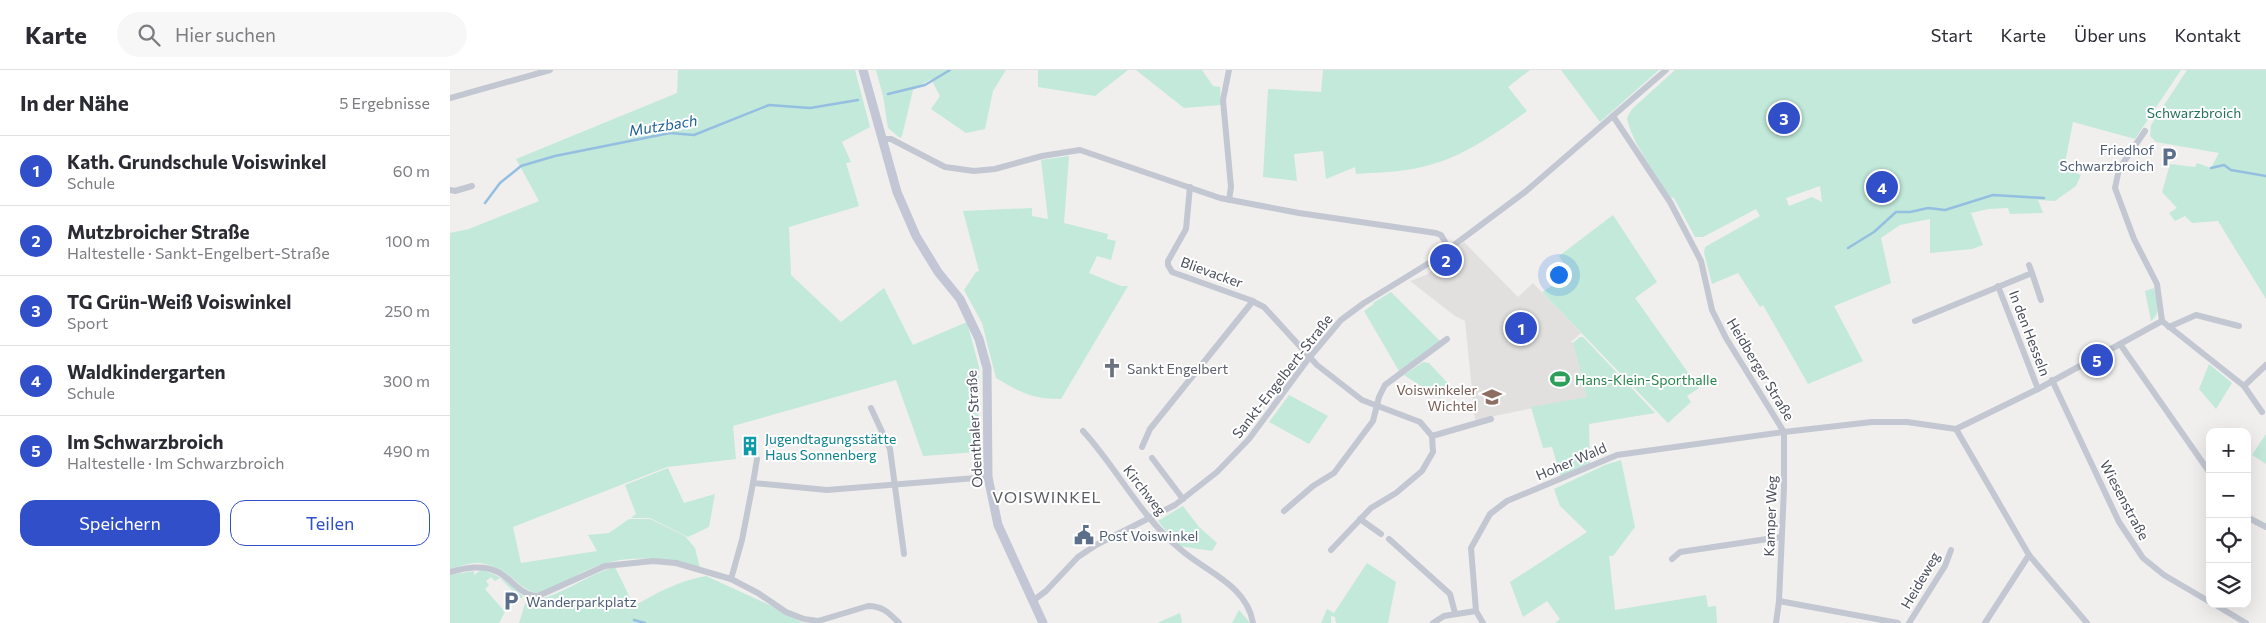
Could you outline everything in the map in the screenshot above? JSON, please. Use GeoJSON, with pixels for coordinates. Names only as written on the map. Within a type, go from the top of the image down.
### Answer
{"type":"FeatureCollection","features":[{"type":"Feature","properties":{"kind":"main road","name":"Odenthaler Straße"},"geometry":{"type":"LineString","coordinates":[[863,70],[897,192],[916,236],[938,272],[960,299],[979,339],[986,368],[988,478],[998,525],[1044,623]]}},
{"type":"Feature","properties":{"kind":"street"},"geometry":{"type":"LineString","coordinates":[[450,98],[550,70]]}},
{"type":"Feature","properties":{"kind":"street"},"geometry":{"type":"LineString","coordinates":[[1228,200],[1231,177],[1223,100],[1229,70]]}},
{"type":"Feature","properties":{"kind":"street","name":"Sankt-Engelbert-Straße"},"geometry":{"type":"LineString","coordinates":[[1034,600],[1046,591],[1078,557],[1096,545],[1150,519],[1184,499],[1217,472],[1249,439],[1309,358],[1341,320],[1364,303],[1434,260],[1448,247],[1525,192],[1666,70]]}},
{"type":"Feature","properties":{"kind":"street","name":"Heidberger Straße"},"geometry":{"type":"LineString","coordinates":[[1613,116],[1670,202],[1701,262],[1712,310],[1726,338],[1784,432],[1873,422],[1907,422],[1956,428]]}},
{"type":"Feature","properties":{"kind":"street"},"geometry":{"type":"LineString","coordinates":[[2145,131],[2119,169],[2115,188],[2134,239],[2157,284],[2162,321],[2244,386],[2262,412]]}},
{"type":"Feature","properties":{"kind":"street"},"geometry":{"type":"LineString","coordinates":[[882,139],[891,139],[945,167],[974,171],[996,170],[1042,156],[1080,150],[1228,200],[1299,213],[1436,233],[1441,235],[1448,247]]}},
{"type":"Feature","properties":{"kind":"street"},"geometry":{"type":"LineString","coordinates":[[450,190],[455,191],[472,186]]}},
{"type":"Feature","properties":{"kind":"street","name":"Blievacker"},"geometry":{"type":"LineString","coordinates":[[1190,187],[1186,228],[1168,258],[1169,268],[1179,275],[1253,301],[1269,311],[1309,358],[1362,400],[1420,422],[1432,436]]}},
{"type":"Feature","properties":{"kind":"street","name":"In den Hesseln"},"geometry":{"type":"LineString","coordinates":[[2029,264],[2041,300]]}},
{"type":"Feature","properties":{"kind":"street","name":"In den Hesseln"},"geometry":{"type":"LineString","coordinates":[[1915,321],[2032,273]]}},
{"type":"Feature","properties":{"kind":"street","name":"In den Hesseln"},"geometry":{"type":"LineString","coordinates":[[1998,286],[2038,389]]}},
{"type":"Feature","properties":{"kind":"street"},"geometry":{"type":"LineString","coordinates":[[1142,447],[1150,429],[1253,301]]}},
{"type":"Feature","properties":{"kind":"street"},"geometry":{"type":"LineString","coordinates":[[2169,327],[2196,315],[2239,326]]}},
{"type":"Feature","properties":{"kind":"street"},"geometry":{"type":"LineString","coordinates":[[2087,623],[2029,555],[1956,428],[2038,389],[2162,321]]}},
{"type":"Feature","properties":{"kind":"street"},"geometry":{"type":"LineString","coordinates":[[1284,511],[1312,486],[1334,473],[1373,421],[1384,384],[1447,339]]}},
{"type":"Feature","properties":{"kind":"street"},"geometry":{"type":"LineString","coordinates":[[2120,344],[2206,467]]}},
{"type":"Feature","properties":{"kind":"street"},"geometry":{"type":"LineString","coordinates":[[2244,386],[2266,365]]}},
{"type":"Feature","properties":{"kind":"street","name":"Wiesenstraße"},"geometry":{"type":"LineString","coordinates":[[2052,380],[2119,522],[2143,558],[2164,575],[2206,600]]}},
{"type":"Feature","properties":{"kind":"street"},"geometry":{"type":"LineString","coordinates":[[871,408],[890,449],[904,554]]}},
{"type":"Feature","properties":{"kind":"street"},"geometry":{"type":"LineString","coordinates":[[1330,550],[1372,508],[1396,493],[1422,471],[1433,452],[1432,436],[1491,420]]}},
{"type":"Feature","properties":{"kind":"street","name":"Kirchweg"},"geometry":{"type":"LineString","coordinates":[[1083,430],[1150,519],[1180,550],[1220,577],[1243,598],[1249,605],[1253,623]]}},
{"type":"Feature","properties":{"kind":"street","name":"Kamper Weg"},"geometry":{"type":"LineString","coordinates":[[1776,623],[1779,601],[1784,488],[1784,432]]}},
{"type":"Feature","properties":{"kind":"street","name":"Hoher Wald"},"geometry":{"type":"LineString","coordinates":[[1482,623],[1476,611],[1471,548],[1490,514],[1507,501],[1617,455],[1784,432]]}},
{"type":"Feature","properties":{"kind":"street"},"geometry":{"type":"LineString","coordinates":[[1152,458],[1184,499]]}},
{"type":"Feature","properties":{"kind":"street"},"geometry":{"type":"LineString","coordinates":[[730,579],[742,540],[758,459]]}},
{"type":"Feature","properties":{"kind":"street"},"geometry":{"type":"LineString","coordinates":[[753,483],[827,490],[988,478]]}},
{"type":"Feature","properties":{"kind":"street"},"geometry":{"type":"LineString","coordinates":[[2250,518],[2266,527]]}},
{"type":"Feature","properties":{"kind":"street"},"geometry":{"type":"LineString","coordinates":[[1360,520],[1381,534]]}},
{"type":"Feature","properties":{"kind":"street"},"geometry":{"type":"LineString","coordinates":[[1672,560],[1680,552],[1781,537]]}},
{"type":"Feature","properties":{"kind":"street"},"geometry":{"type":"LineString","coordinates":[[1389,539],[1450,594],[1455,613]]}},
{"type":"Feature","properties":{"kind":"street","name":"Heideweg"},"geometry":{"type":"LineString","coordinates":[[1909,623],[1945,566],[1951,550]]}},
{"type":"Feature","properties":{"kind":"street"},"geometry":{"type":"LineString","coordinates":[[1985,623],[2029,555]]}},
{"type":"Feature","properties":{"kind":"street"},"geometry":{"type":"LineString","coordinates":[[450,572],[469,568],[491,569],[502,574],[518,588],[535,596],[545,594],[605,566],[653,561],[676,563],[730,579],[758,593],[786,612],[804,620],[818,621],[868,606],[876,606],[888,612],[899,623]]}},
{"type":"Feature","properties":{"kind":"street"},"geometry":{"type":"LineString","coordinates":[[1779,601],[1898,623]]}},
{"type":"Feature","properties":{"kind":"street"},"geometry":{"type":"LineString","coordinates":[[2221,608],[2246,623]]}},
{"type":"Feature","properties":{"kind":"street"},"geometry":{"type":"LineString","coordinates":[[1433,623],[1444,616],[1476,611]]}},
{"type":"Feature","properties":{"kind":"shaded area"},"geometry":{"type":"Polygon","coordinates":[[[1464,242],[1518,297],[1533,283],[1581,333],[1571,342],[1573,343],[1587,397],[1475,420],[1465,321],[1455,316],[1410,281],[1426,275],[1450,258],[1453,250],[1464,242]]]}},
{"type":"Feature","properties":{"kind":"green space"},"geometry":{"type":"Polygon","coordinates":[[[678,70],[855,70],[870,127],[842,142],[851,162],[846,163],[859,206],[789,227],[791,275],[841,322],[884,288],[913,345],[967,322],[979,367],[978,452],[923,456],[896,380],[733,426],[736,459],[667,467],[513,527],[521,563],[597,551],[588,535],[609,533],[629,519],[650,519],[685,536],[695,548],[700,568],[655,559],[625,559],[610,562],[581,573],[555,588],[540,593],[529,591],[506,573],[485,564],[473,563],[450,570],[450,233],[469,229],[539,201],[516,159],[677,93],[678,70]]]}},
{"type":"Feature","properties":{"kind":"green space"},"geometry":{"type":"Polygon","coordinates":[[[876,70],[1006,70],[993,91],[985,129],[966,133],[931,109],[940,96],[931,79],[913,90],[900,138],[888,128],[883,96],[876,70]]]}},
{"type":"Feature","properties":{"kind":"green space"},"geometry":{"type":"Polygon","coordinates":[[[1038,70],[1128,70],[1095,96],[1038,87],[1038,70]]]}},
{"type":"Feature","properties":{"kind":"green space"},"geometry":{"type":"Polygon","coordinates":[[[1136,70],[1202,70],[1213,86],[1220,87],[1221,105],[1184,108],[1136,70]]]}},
{"type":"Feature","properties":{"kind":"green space"},"geometry":{"type":"Polygon","coordinates":[[[1323,70],[1530,70],[1508,87],[1527,111],[1472,148],[1426,166],[1397,171],[1356,174],[1355,167],[1326,179],[1323,151],[1294,154],[1297,181],[1263,177],[1268,89],[1321,92],[1323,70]]]}},
{"type":"Feature","properties":{"kind":"green space"},"geometry":{"type":"Polygon","coordinates":[[[1561,70],[1659,70],[1600,122],[1561,70]]]}},
{"type":"Feature","properties":{"kind":"green space"},"geometry":{"type":"Polygon","coordinates":[[[1675,70],[2181,70],[2135,139],[2073,122],[2064,168],[2081,175],[2076,186],[2055,201],[2038,200],[2043,213],[2010,214],[2008,208],[1988,209],[1971,213],[1983,245],[1972,249],[1930,253],[1930,219],[1900,225],[1881,238],[1891,283],[1834,306],[1863,361],[1808,384],[1763,305],[1760,307],[1738,273],[1712,284],[1704,253],[1705,247],[1760,216],[1756,209],[1703,237],[1695,237],[1674,198],[1670,197],[1645,159],[1634,138],[1627,118],[1632,109],[1675,70]],[[1820,186],[1786,198],[1789,206],[1812,197],[1822,202],[1820,186]]]}},
{"type":"Feature","properties":{"kind":"green space","name":"Schwarzbroich"},"geometry":{"type":"Polygon","coordinates":[[[2187,70],[2266,70],[2266,299],[2218,221],[2192,223],[2185,216],[2175,221],[2169,213],[2177,208],[2162,192],[2170,164],[2195,167],[2197,163],[2211,168],[2219,153],[2156,142],[2150,136],[2151,125],[2187,70]]]}},
{"type":"Feature","properties":{"kind":"green space"},"geometry":{"type":"Polygon","coordinates":[[[1069,156],[1064,223],[1108,234],[1107,239],[1116,241],[1111,260],[1097,256],[1089,273],[1121,286],[1128,286],[1061,399],[1051,399],[1026,394],[996,378],[982,323],[964,290],[976,272],[979,271],[963,211],[1032,208],[1032,216],[1048,219],[1041,160],[1069,156]]]}},
{"type":"Feature","properties":{"kind":"green space"},"geometry":{"type":"Polygon","coordinates":[[[1613,215],[1657,282],[1635,298],[1699,388],[1687,396],[1691,402],[1668,423],[1542,292],[1570,274],[1559,256],[1613,215]]]}},
{"type":"Feature","properties":{"kind":"green space"},"geometry":{"type":"Polygon","coordinates":[[[2154,288],[2158,310],[2151,321],[2145,291],[2154,288]]]}},
{"type":"Feature","properties":{"kind":"green space"},"geometry":{"type":"Polygon","coordinates":[[[1391,292],[1440,341],[1399,371],[1364,311],[1391,292]]]}},
{"type":"Feature","properties":{"kind":"green space"},"geometry":{"type":"Polygon","coordinates":[[[1580,337],[1583,337],[1655,413],[1589,424],[1590,464],[1561,477],[1552,447],[1543,448],[1531,407],[1587,397],[1573,343],[1580,337]]]}},
{"type":"Feature","properties":{"kind":"green space"},"geometry":{"type":"Polygon","coordinates":[[[1423,362],[1429,363],[1454,390],[1439,398],[1404,375],[1423,362]]]}},
{"type":"Feature","properties":{"kind":"green space"},"geometry":{"type":"Polygon","coordinates":[[[2209,364],[2232,383],[2216,409],[2199,389],[2209,364]]]}},
{"type":"Feature","properties":{"kind":"green space"},"geometry":{"type":"Polygon","coordinates":[[[1289,395],[1328,416],[1309,444],[1269,422],[1289,395]]]}},
{"type":"Feature","properties":{"kind":"green space"},"geometry":{"type":"Polygon","coordinates":[[[2266,434],[2266,464],[2252,455],[2266,434]]]}},
{"type":"Feature","properties":{"kind":"green space"},"geometry":{"type":"Polygon","coordinates":[[[1621,460],[1635,527],[1613,556],[1609,556],[1615,610],[1706,595],[1708,607],[1716,606],[1717,623],[1555,623],[1560,619],[1547,601],[1523,617],[1510,582],[1587,532],[1560,506],[1554,489],[1605,465],[1621,460]]]}},
{"type":"Feature","properties":{"kind":"green space"},"geometry":{"type":"Polygon","coordinates":[[[668,468],[684,503],[715,494],[709,527],[688,537],[650,518],[631,518],[636,514],[625,485],[668,468]]]}},
{"type":"Feature","properties":{"kind":"green space"},"geometry":{"type":"Polygon","coordinates":[[[1183,506],[1199,527],[1217,543],[1212,551],[1179,546],[1158,521],[1183,506]]]}},
{"type":"Feature","properties":{"kind":"green space"},"geometry":{"type":"Polygon","coordinates":[[[1367,563],[1396,582],[1388,623],[1336,623],[1335,617],[1331,616],[1331,623],[1321,623],[1327,609],[1334,613],[1367,563]]]}},
{"type":"Feature","properties":{"kind":"green space"},"geometry":{"type":"Polygon","coordinates":[[[615,567],[634,606],[669,588],[706,576],[787,613],[803,623],[519,623],[525,604],[530,599],[539,599],[560,592],[615,567]]]}},
{"type":"Feature","properties":{"kind":"green space"},"geometry":{"type":"Polygon","coordinates":[[[481,570],[493,574],[504,580],[523,596],[522,598],[500,578],[495,581],[491,577],[486,581],[489,585],[485,589],[505,612],[499,623],[450,623],[450,575],[474,571],[474,575],[481,570]]]}},
{"type":"Feature","properties":{"kind":"green space"},"geometry":{"type":"Polygon","coordinates":[[[1239,610],[1250,623],[1232,623],[1239,610]]]}},
{"type":"Feature","properties":{"kind":"green space"},"geometry":{"type":"Polygon","coordinates":[[[1180,613],[1181,623],[1157,623],[1180,613]]]}},
{"type":"Feature","properties":{"kind":"waterway","name":"Mutzbach"},"geometry":{"type":"LineString","coordinates":[[888,94],[925,85],[950,70]]}},
{"type":"Feature","properties":{"kind":"waterway","name":"Mutzbach"},"geometry":{"type":"LineString","coordinates":[[485,203],[500,183],[521,166],[555,156],[670,133],[694,135],[769,105],[810,108],[858,100]]}},
{"type":"Feature","properties":{"kind":"waterway"},"geometry":{"type":"LineString","coordinates":[[2211,168],[2224,165],[2231,170],[2266,176]]}},
{"type":"Feature","properties":{"kind":"waterway"},"geometry":{"type":"LineString","coordinates":[[1848,248],[1874,232],[1896,212],[1910,212],[1928,208],[1945,210],[1993,195],[2044,198]]}},
{"type":"Feature","properties":{"kind":"waterway"},"geometry":{"type":"LineString","coordinates":[[634,620],[645,623]]}},
{"type":"Feature","properties":{"kind":"place","name":"TG Grün-Weiß Voiswinkel"},"geometry":{"type":"Point","coordinates":[1784,118]}},
{"type":"Feature","properties":{"kind":"place","name":"Friedhof Schwarzbroich"},"geometry":{"type":"Point","coordinates":[2169,157]}},
{"type":"Feature","properties":{"kind":"place","name":"Waldkindergarten"},"geometry":{"type":"Point","coordinates":[1882,187]}},
{"type":"Feature","properties":{"kind":"place","name":"Mutzbroicher Straße"},"geometry":{"type":"Point","coordinates":[1446,260]}},
{"type":"Feature","properties":{"kind":"place","name":"Kath. Grundschule Voiswinkel"},"geometry":{"type":"Point","coordinates":[1521,328]}},
{"type":"Feature","properties":{"kind":"place","name":"Im Schwarzbroich"},"geometry":{"type":"Point","coordinates":[2097,360]}},
{"type":"Feature","properties":{"kind":"place","name":"Sankt Engelbert"},"geometry":{"type":"Point","coordinates":[1112,368]}},
{"type":"Feature","properties":{"kind":"place","name":"Hans-Klein-Sporthalle"},"geometry":{"type":"Point","coordinates":[1560,379]}},
{"type":"Feature","properties":{"kind":"place","name":"Voiswinkeler Wichtel"},"geometry":{"type":"Point","coordinates":[1492,397]}},
{"type":"Feature","properties":{"kind":"place","name":"Jugendtagungsstätte Haus Sonnenberg"},"geometry":{"type":"Point","coordinates":[750,446]}},
{"type":"Feature","properties":{"kind":"place","name":"Post Voiswinkel"},"geometry":{"type":"Point","coordinates":[1084,535]}},
{"type":"Feature","properties":{"kind":"place","name":"Wanderparkplatz"},"geometry":{"type":"Point","coordinates":[511,601]}},
{"type":"Feature","properties":{"kind":"district","name":"VOISWINKEL"},"geometry":{"type":"Point","coordinates":[1047,496]}}]}
